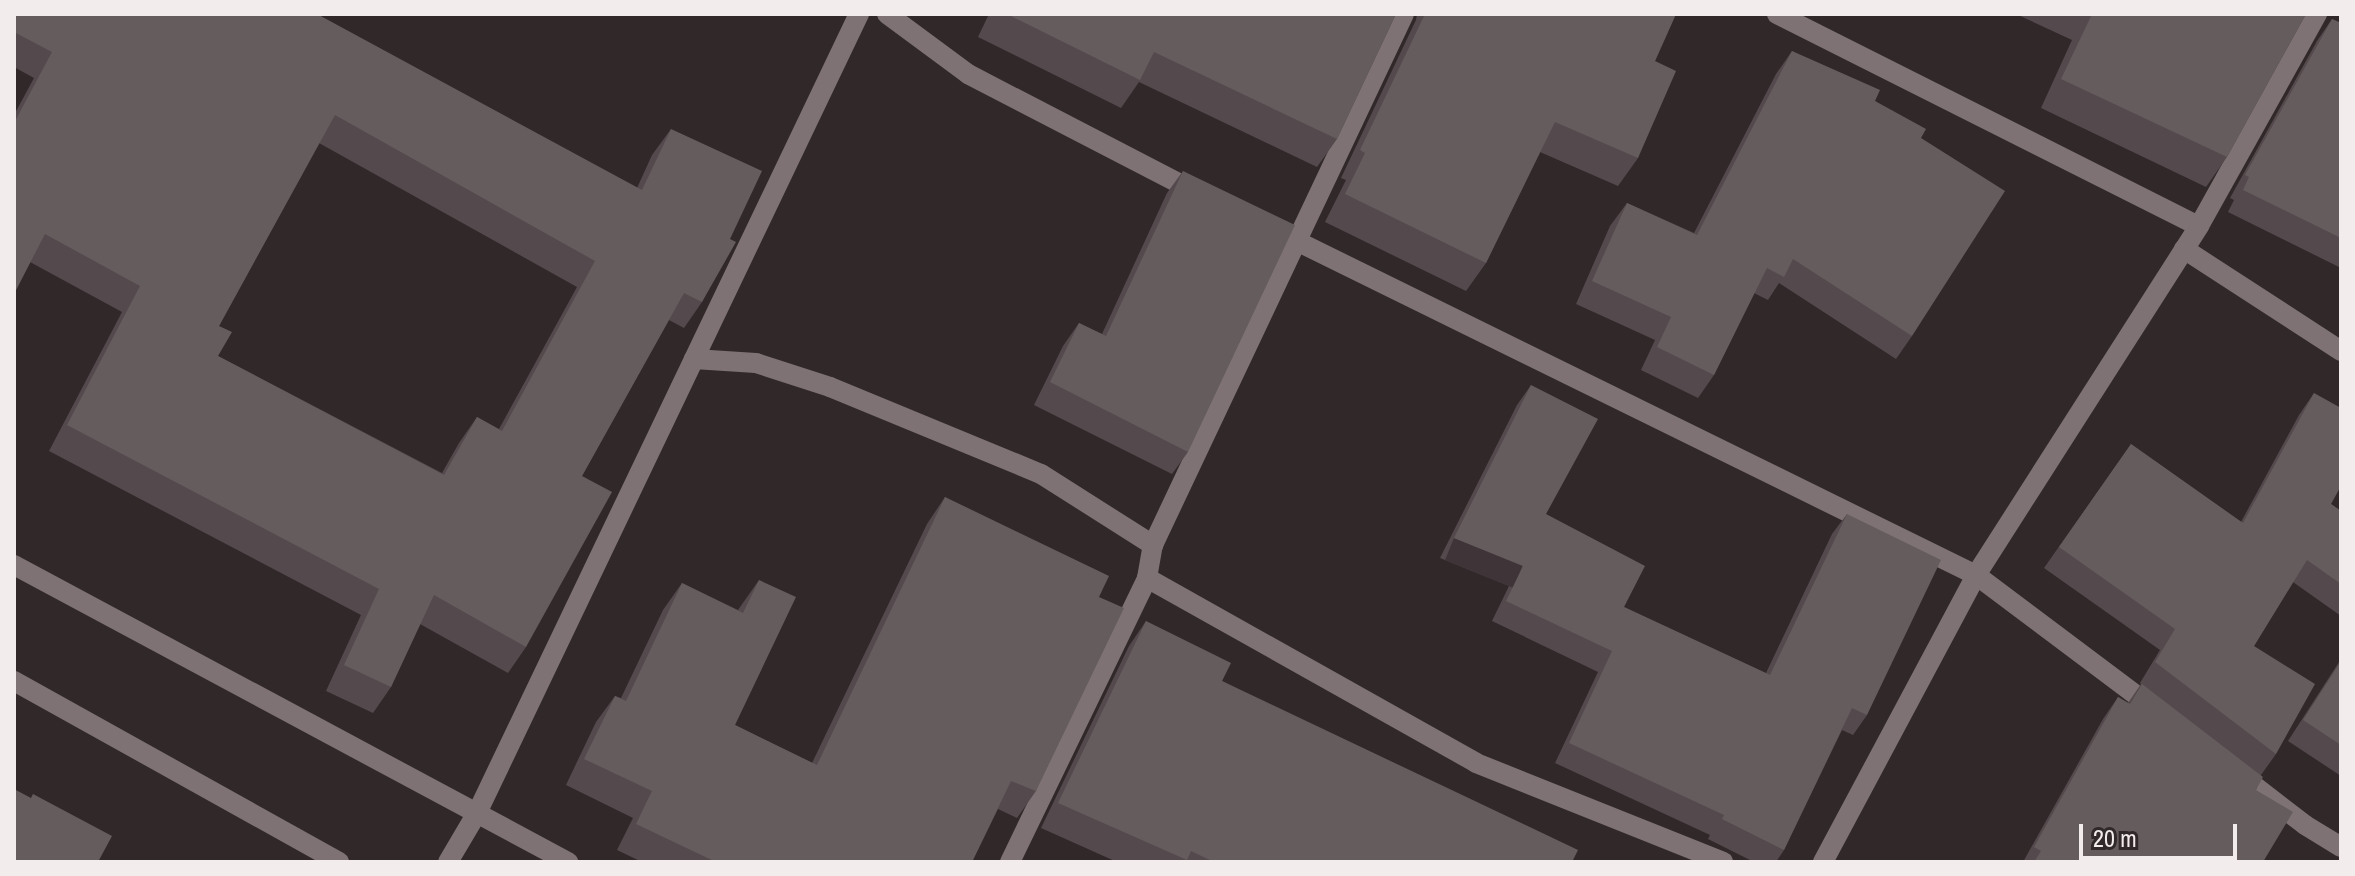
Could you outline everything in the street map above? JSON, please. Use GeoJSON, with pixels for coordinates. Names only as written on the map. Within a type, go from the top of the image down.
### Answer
{"type":"FeatureCollection","features":[{"type":"Feature","properties":{"kind":"street"},"geometry":{"type":"LineString","coordinates":[[448,862],[477,813],[859,14]]}},
{"type":"Feature","properties":{"kind":"street"},"geometry":{"type":"LineString","coordinates":[[887,14],[968,74],[1214,201]]}},
{"type":"Feature","properties":{"kind":"street"},"geometry":{"type":"LineString","coordinates":[[1010,862],[1147,578],[1153,545],[1404,14]]}},
{"type":"Feature","properties":{"kind":"street"},"geometry":{"type":"LineString","coordinates":[[1777,14],[2199,226]]}},
{"type":"Feature","properties":{"kind":"street"},"geometry":{"type":"LineString","coordinates":[[1823,862],[1976,575],[2199,226],[2317,14]]}},
{"type":"Feature","properties":{"kind":"street"},"geometry":{"type":"LineString","coordinates":[[1241,214],[1976,575],[2169,721]]}},
{"type":"Feature","properties":{"kind":"street"},"geometry":{"type":"LineString","coordinates":[[2184,249],[2341,351]]}},
{"type":"Feature","properties":{"kind":"street"},"geometry":{"type":"LineString","coordinates":[[694,359],[756,363],[830,387],[1041,474],[1153,545]]}},
{"type":"Feature","properties":{"kind":"street"},"geometry":{"type":"LineString","coordinates":[[14,565],[568,862]]}},
{"type":"Feature","properties":{"kind":"street"},"geometry":{"type":"LineString","coordinates":[[1147,578],[1476,763],[1723,862]]}},
{"type":"Feature","properties":{"kind":"street"},"geometry":{"type":"LineString","coordinates":[[14,681],[339,862]]}},
{"type":"Feature","properties":{"kind":"street"},"geometry":{"type":"LineString","coordinates":[[2219,759],[2305,825],[2341,847]]}},
{"type":"Feature","properties":{"kind":"building"},"geometry":{"type":"Polygon","coordinates":[[[14,14],[317,14],[642,190],[671,129],[762,171],[730,239],[736,242],[702,302],[684,293],[582,476],[612,492],[526,647],[434,595],[391,687],[344,665],[379,589],[67,425],[140,286],[45,234],[14,294],[14,123],[52,52],[14,32],[14,14]],[[335,115],[219,326],[232,332],[218,356],[444,475],[477,417],[502,431],[595,261],[335,115]]]}},
{"type":"Feature","properties":{"kind":"building"},"geometry":{"type":"Polygon","coordinates":[[[1007,14],[1396,14],[1337,139],[1154,52],[1140,80],[1007,14]]]}},
{"type":"Feature","properties":{"kind":"building"},"geometry":{"type":"Polygon","coordinates":[[[1425,14],[1676,14],[1655,61],[1676,71],[1638,158],[1555,122],[1486,263],[1345,194],[1365,153],[1360,150],[1425,14]]]}},
{"type":"Feature","properties":{"kind":"building"},"geometry":{"type":"Polygon","coordinates":[[[2092,14],[2306,14],[2227,157],[2061,79],[2092,14]]]}},
{"type":"Feature","properties":{"kind":"building"},"geometry":{"type":"Polygon","coordinates":[[[2332,19],[2341,23],[2341,238],[2243,190],[2249,177],[2245,175],[2332,19]]]}},
{"type":"Feature","properties":{"kind":"building"},"geometry":{"type":"Polygon","coordinates":[[[1792,51],[1880,90],[1875,101],[1926,129],[1921,138],[2005,191],[1912,336],[1793,259],[1784,277],[1767,268],[1714,375],[1657,347],[1671,317],[1592,281],[1627,203],[1697,235],[1792,51]]]}},
{"type":"Feature","properties":{"kind":"building"},"geometry":{"type":"Polygon","coordinates":[[[1183,171],[1295,225],[1188,452],[1050,382],[1079,323],[1106,336],[1183,171]]]}},
{"type":"Feature","properties":{"kind":"building"},"geometry":{"type":"Polygon","coordinates":[[[1531,385],[1598,419],[1546,514],[1645,566],[1624,607],[1770,675],[1847,514],[1941,560],[1867,715],[1852,708],[1784,850],[1722,819],[1724,815],[1569,743],[1612,651],[1506,601],[1523,566],[1454,538],[1531,385]]]}},
{"type":"Feature","properties":{"kind":"building"},"geometry":{"type":"Polygon","coordinates":[[[2314,393],[2341,408],[2341,486],[2331,504],[2341,511],[2341,584],[2307,560],[2254,646],[2315,684],[2276,754],[2155,662],[2175,629],[2059,547],[2131,444],[2243,523],[2314,393]]]}},
{"type":"Feature","properties":{"kind":"building"},"geometry":{"type":"Polygon","coordinates":[[[945,497],[1109,576],[1099,597],[1124,608],[1036,791],[1011,781],[972,862],[716,862],[636,824],[652,791],[584,759],[615,696],[626,701],[682,583],[743,613],[759,580],[796,597],[735,725],[817,765],[945,497]]]}},
{"type":"Feature","properties":{"kind":"building"},"geometry":{"type":"Polygon","coordinates":[[[1146,621],[1231,663],[1222,681],[1578,850],[1572,862],[1214,862],[1191,851],[1187,860],[1058,803],[1146,621]]]}},
{"type":"Feature","properties":{"kind":"building"},"geometry":{"type":"Polygon","coordinates":[[[2341,661],[2341,745],[2303,720],[2341,661]]]}},
{"type":"Feature","properties":{"kind":"building"},"geometry":{"type":"Polygon","coordinates":[[[2142,684],[2263,777],[2256,790],[2293,812],[2263,862],[2034,862],[2041,851],[2034,847],[2118,697],[2130,704],[2142,684]]]}},
{"type":"Feature","properties":{"kind":"building"},"geometry":{"type":"Polygon","coordinates":[[[14,789],[31,798],[33,794],[112,836],[98,862],[14,862],[14,789]]]}}]}
